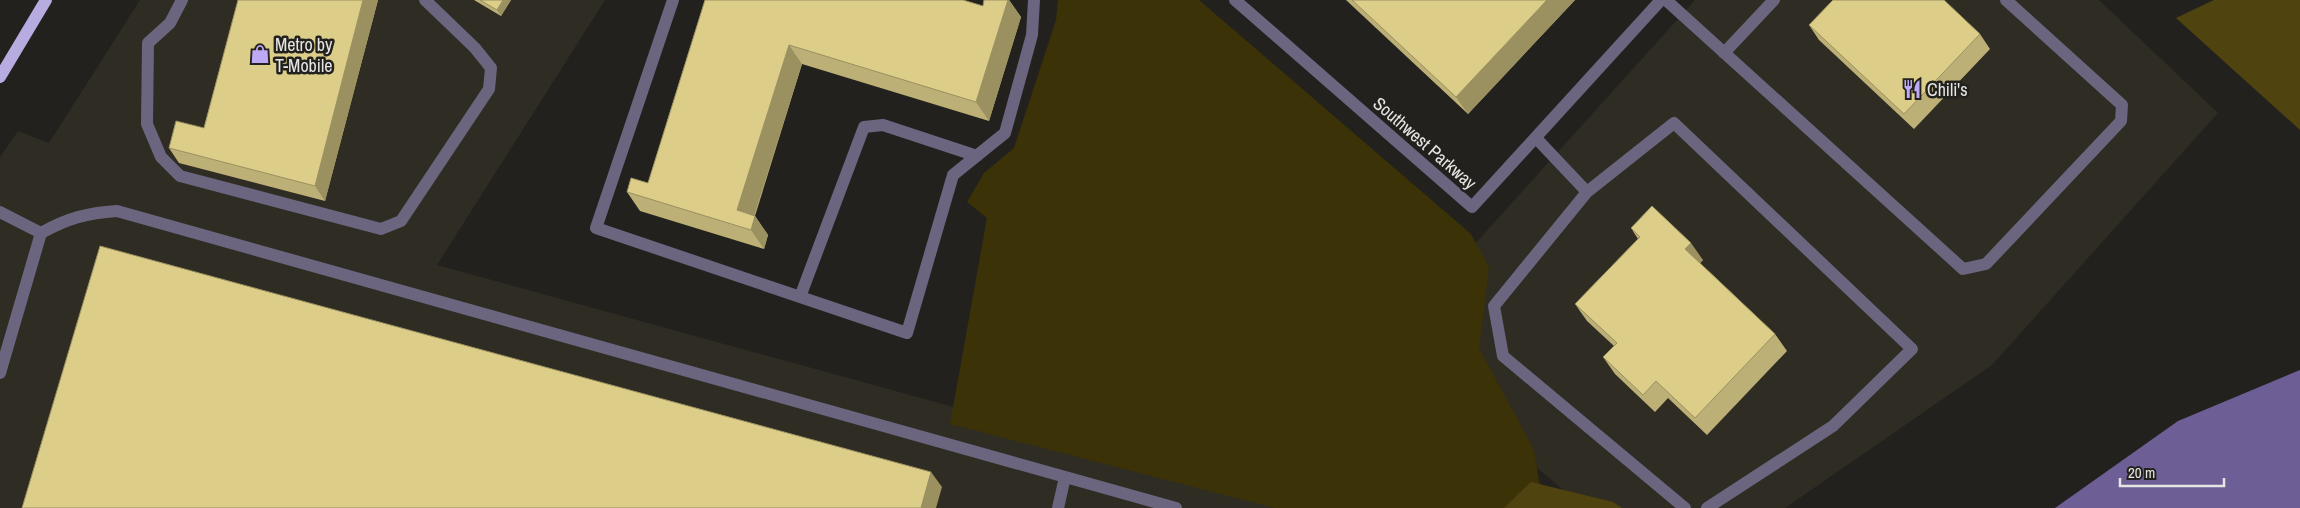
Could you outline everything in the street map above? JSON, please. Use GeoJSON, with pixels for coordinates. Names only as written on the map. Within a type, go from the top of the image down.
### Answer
{"type":"FeatureCollection","features":[{"type":"Feature","properties":{"kind":"main road"},"geometry":{"type":"LineString","coordinates":[[0,77],[46,0]]}},
{"type":"Feature","properties":{"kind":"street"},"geometry":{"type":"LineString","coordinates":[[182,0],[170,23],[148,43],[147,124],[162,157],[180,176],[382,229],[401,221],[489,89],[491,68],[475,48],[425,0]]}},
{"type":"Feature","properties":{"kind":"street"},"geometry":{"type":"LineString","coordinates":[[674,0],[596,228],[907,332],[953,175],[1006,133],[1032,35],[1034,0]]}},
{"type":"Feature","properties":{"kind":"street","name":"Southwest Parkway"},"geometry":{"type":"LineString","coordinates":[[1235,0],[1472,207],[1660,0]]}},
{"type":"Feature","properties":{"kind":"street"},"geometry":{"type":"LineString","coordinates":[[1666,0],[1963,269],[1986,264],[2121,121],[2122,105],[2006,0]]}},
{"type":"Feature","properties":{"kind":"street"},"geometry":{"type":"LineString","coordinates":[[1724,53],[1774,0]]}},
{"type":"Feature","properties":{"kind":"street"},"geometry":{"type":"LineString","coordinates":[[1685,508],[1503,356],[1494,306],[1587,192],[1674,123],[1912,349],[1833,426],[1707,508]]}},
{"type":"Feature","properties":{"kind":"street"},"geometry":{"type":"LineString","coordinates":[[800,297],[864,127],[883,125],[977,156]]}},
{"type":"Feature","properties":{"kind":"street"},"geometry":{"type":"LineString","coordinates":[[1536,138],[1587,192]]}},
{"type":"Feature","properties":{"kind":"street"},"geometry":{"type":"LineString","coordinates":[[0,373],[41,233],[64,220],[90,213],[117,211],[1065,477],[1156,505],[1176,508]]}},
{"type":"Feature","properties":{"kind":"street"},"geometry":{"type":"LineString","coordinates":[[0,212],[41,233]]}},
{"type":"Feature","properties":{"kind":"street"},"geometry":{"type":"LineString","coordinates":[[1058,508],[1065,477]]}},
{"type":"Feature","properties":{"kind":"shaded area"},"geometry":{"type":"Polygon","coordinates":[[[140,0],[605,0],[437,265],[1321,508],[0,508],[0,157],[18,131],[49,143],[140,0]]]}},
{"type":"Feature","properties":{"kind":"shaded area"},"geometry":{"type":"Polygon","coordinates":[[[1058,0],[1199,0],[1471,234],[1489,267],[1479,348],[1534,450],[1542,498],[1537,508],[1275,508],[950,424],[987,218],[967,202],[984,173],[1014,148],[1056,20],[1058,0]]]}},
{"type":"Feature","properties":{"kind":"shaded area"},"geometry":{"type":"Polygon","coordinates":[[[1695,0],[2099,0],[2218,113],[1992,365],[1785,508],[1585,508],[1481,421],[1445,277],[1695,0]]]}},
{"type":"Feature","properties":{"kind":"shaded area"},"geometry":{"type":"Polygon","coordinates":[[[2214,0],[2300,0],[2300,130],[2176,18],[2214,0]]]}},
{"type":"Feature","properties":{"kind":"shaded area"},"geometry":{"type":"Polygon","coordinates":[[[2300,370],[2300,508],[2055,508],[2178,421],[2300,370]]]}},
{"type":"Feature","properties":{"kind":"shaded area"},"geometry":{"type":"Polygon","coordinates":[[[1531,482],[1613,502],[1622,508],[1504,508],[1531,482]]]}},
{"type":"Feature","properties":{"kind":"building"},"geometry":{"type":"Polygon","coordinates":[[[238,0],[363,0],[315,186],[169,148],[176,121],[204,128],[238,0]]]}},
{"type":"Feature","properties":{"kind":"building"},"geometry":{"type":"Polygon","coordinates":[[[480,0],[503,0],[497,10],[480,0]]]}},
{"type":"Feature","properties":{"kind":"building"},"geometry":{"type":"Polygon","coordinates":[[[705,0],[963,0],[983,6],[984,0],[1008,0],[976,102],[789,45],[737,210],[755,216],[751,230],[627,192],[631,178],[648,183],[705,0]]]}},
{"type":"Feature","properties":{"kind":"building"},"geometry":{"type":"Polygon","coordinates":[[[1352,0],[1547,0],[1456,97],[1352,0]]]}},
{"type":"Feature","properties":{"kind":"building","name":"Chili's"},"geometry":{"type":"Polygon","coordinates":[[[1833,0],[1944,0],[1980,34],[1904,114],[1809,25],[1833,0]]]}},
{"type":"Feature","properties":{"kind":"building"},"geometry":{"type":"Polygon","coordinates":[[[1652,206],[1691,243],[1685,249],[1775,334],[1695,418],[1656,381],[1643,395],[1603,357],[1617,343],[1575,304],[1640,237],[1631,228],[1652,206]]]}},
{"type":"Feature","properties":{"kind":"building"},"geometry":{"type":"Polygon","coordinates":[[[100,246],[931,472],[921,508],[22,508],[100,246]]]}},
{"type":"Feature","properties":{"kind":"place","name":"Metro by T-Mobile"},"geometry":{"type":"Point","coordinates":[260,54]}},
{"type":"Feature","properties":{"kind":"place","name":"Chili's"},"geometry":{"type":"Point","coordinates":[1912,89]}}]}
